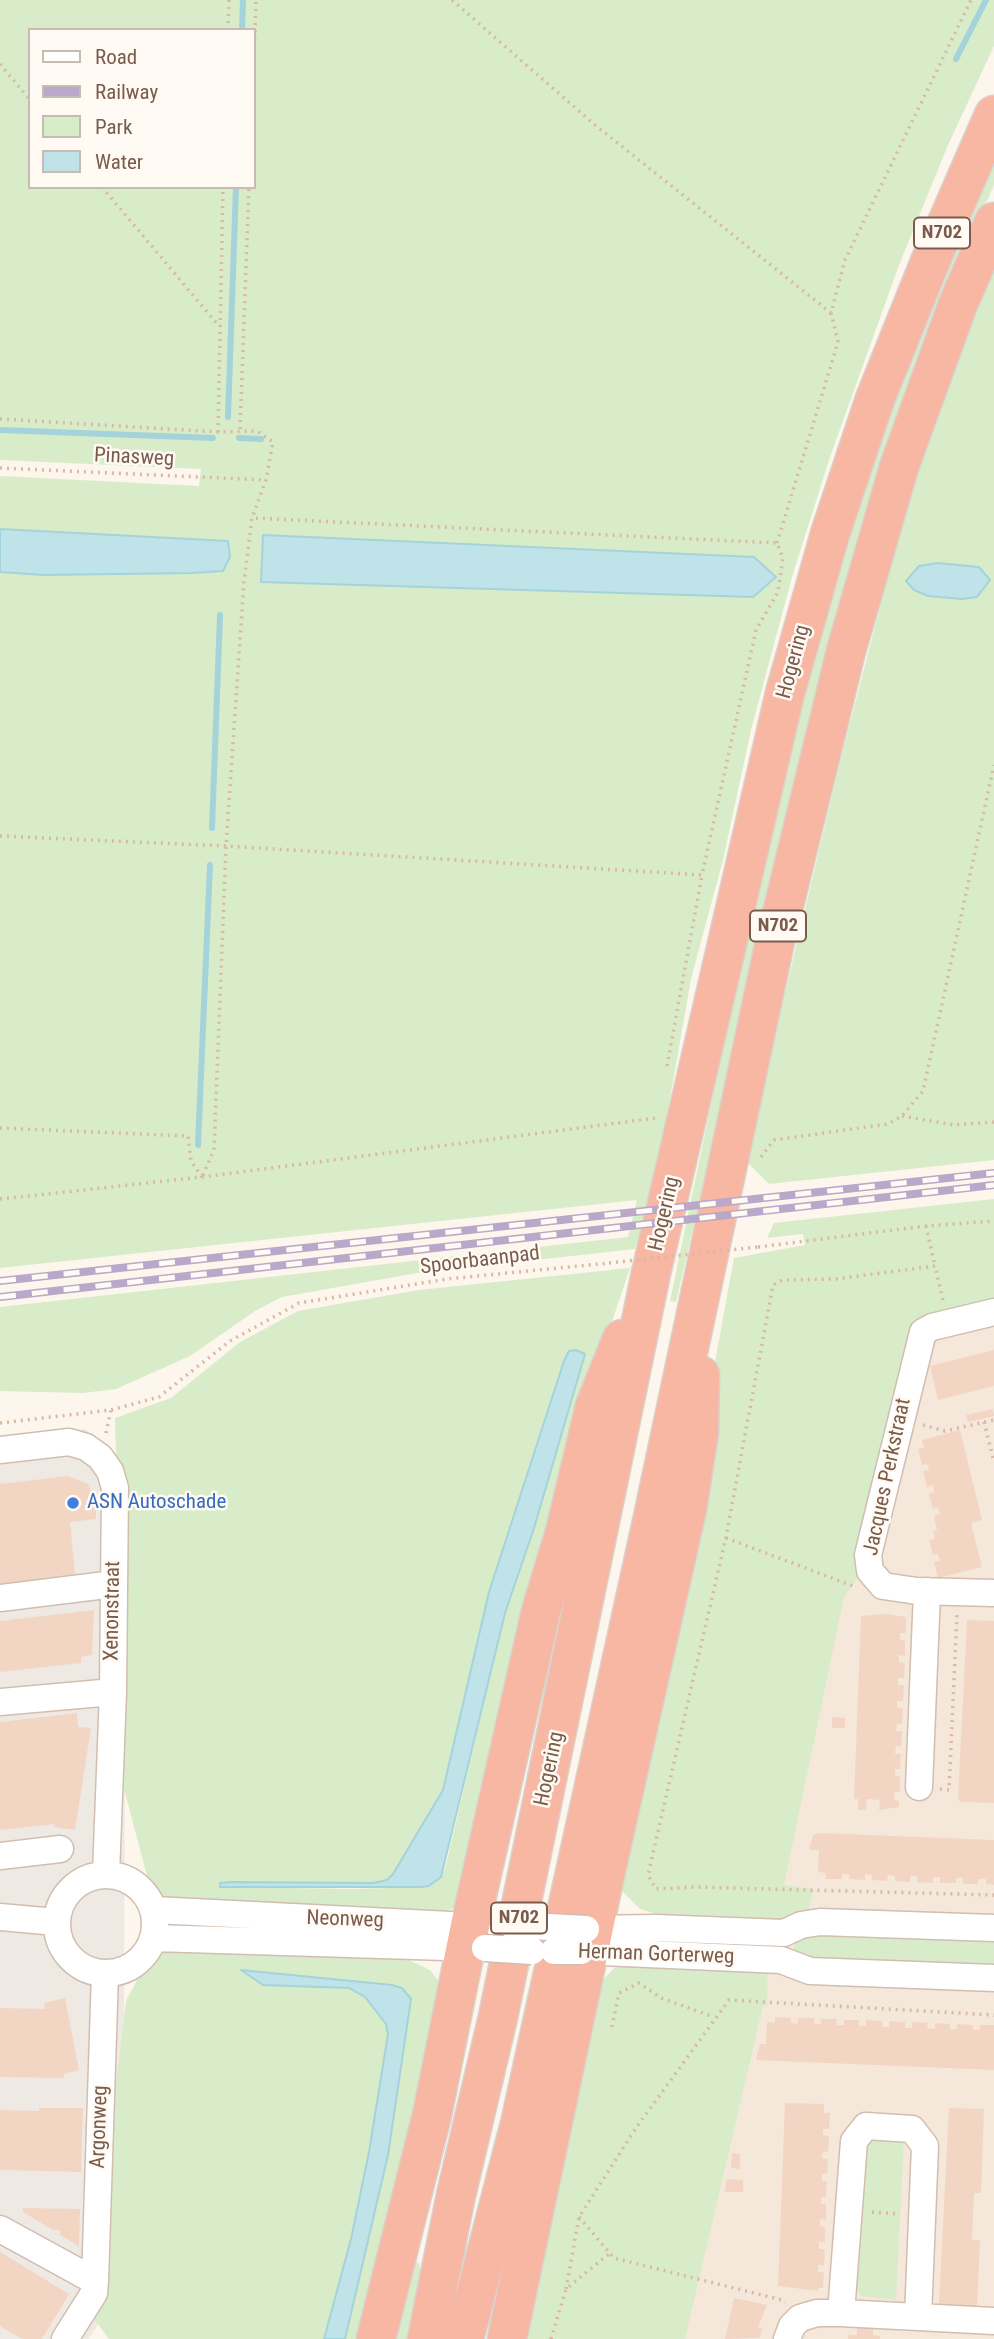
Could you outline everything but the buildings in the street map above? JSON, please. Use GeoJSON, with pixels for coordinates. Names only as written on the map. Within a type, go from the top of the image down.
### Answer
{"type":"FeatureCollection","features":[{"type":"Feature","properties":{"kind":"highway","name":"Hogering"},"geometry":{"type":"LineString","coordinates":[[427,2339],[456,2195],[499,2017],[651,1273],[779,719],[830,534],[892,352],[994,115]]}},
{"type":"Feature","properties":{"kind":"highway","name":"N702"},"geometry":{"type":"LineString","coordinates":[[464,2339],[520,2124],[774,946],[846,651],[899,467],[958,304],[994,222]]}},
{"type":"Feature","properties":{"kind":"highway","name":"N702"},"geometry":{"type":"LineString","coordinates":[[376,2339],[477,1937],[541,1611],[565,1532],[595,1406],[651,1273]]}},
{"type":"Feature","properties":{"kind":"highway","name":"N702"},"geometry":{"type":"LineString","coordinates":[[507,2339],[587,1940],[687,1509],[699,1433],[702,1286]]}},
{"type":"Feature","properties":{"kind":"street"},"geometry":{"type":"LineString","coordinates":[[940,1325],[994,1312]]}},
{"type":"Feature","properties":{"kind":"street","name":"Jacques Perkstraat"},"geometry":{"type":"LineString","coordinates":[[940,1325],[923,1332],[917,1348],[868,1555],[870,1572],[883,1586],[927,1591],[994,1593]]}},
{"type":"Feature","properties":{"kind":"street","name":"Xenonstraat"},"geometry":{"type":"LineString","coordinates":[[0,1450],[69,1442],[86,1447],[100,1457],[110,1471],[115,1488],[113,1692],[106,1874]]}},
{"type":"Feature","properties":{"kind":"street"},"geometry":{"type":"LineString","coordinates":[[0,1598],[114,1584]]}},
{"type":"Feature","properties":{"kind":"street"},"geometry":{"type":"LineString","coordinates":[[919,1787],[927,1591]]}},
{"type":"Feature","properties":{"kind":"street"},"geometry":{"type":"LineString","coordinates":[[0,1702],[113,1692]]}},
{"type":"Feature","properties":{"kind":"street"},"geometry":{"type":"LineString","coordinates":[[0,1856],[61,1849]]}},
{"type":"Feature","properties":{"kind":"street"},"geometry":{"type":"LineString","coordinates":[[106,1874],[118,1875],[141,1888],[154,1910],[154,1938],[147,1952],[135,1964],[121,1971],[105,1973],[86,1969],[70,1958],[60,1941],[56,1922],[60,1904],[71,1888],[87,1878],[106,1874]]}},
{"type":"Feature","properties":{"kind":"street","name":"Neonweg"},"geometry":{"type":"LineString","coordinates":[[154,1910],[477,1937]]}},
{"type":"Feature","properties":{"kind":"street"},"geometry":{"type":"LineString","coordinates":[[0,1917],[56,1922]]}},
{"type":"Feature","properties":{"kind":"street","name":"Herman Gorterweg"},"geometry":{"type":"LineString","coordinates":[[587,1940],[656,1928],[784,1933],[801,1925],[820,1922],[994,1928]]}},
{"type":"Feature","properties":{"kind":"street"},"geometry":{"type":"LineString","coordinates":[[781,1960],[784,1933]]}},
{"type":"Feature","properties":{"kind":"street","name":"Neonweg"},"geometry":{"type":"LineString","coordinates":[[154,1938],[534,1939]]}},
{"type":"Feature","properties":{"kind":"street","name":"Herman Gorterweg"},"geometry":{"type":"LineString","coordinates":[[534,1939],[587,1940],[781,1960],[810,1971],[994,1978]]}},
{"type":"Feature","properties":{"kind":"street","name":"Argonweg"},"geometry":{"type":"LineString","coordinates":[[65,2339],[94,2293],[105,1973]]}},
{"type":"Feature","properties":{"kind":"street"},"geometry":{"type":"LineString","coordinates":[[841,2313],[854,2141],[866,2126],[912,2129],[925,2146],[918,2317]]}},
{"type":"Feature","properties":{"kind":"street"},"geometry":{"type":"LineString","coordinates":[[0,2229],[95,2281]]}},
{"type":"Feature","properties":{"kind":"street"},"geometry":{"type":"LineString","coordinates":[[793,2329],[817,2313],[994,2321]]}},
{"type":"Feature","properties":{"kind":"path"},"geometry":{"type":"LineString","coordinates":[[228,28],[229,0]]}},
{"type":"Feature","properties":{"kind":"path"},"geometry":{"type":"LineString","coordinates":[[255,28],[256,0]]}},
{"type":"Feature","properties":{"kind":"path"},"geometry":{"type":"LineString","coordinates":[[452,0],[595,125],[831,313]]}},
{"type":"Feature","properties":{"kind":"path"},"geometry":{"type":"LineString","coordinates":[[665,1077],[702,875],[756,630],[778,592],[783,558],[777,543],[838,342],[831,313],[845,260],[971,0]]}},
{"type":"Feature","properties":{"kind":"path"},"geometry":{"type":"LineString","coordinates":[[0,64],[28,98]]}},
{"type":"Feature","properties":{"kind":"path"},"geometry":{"type":"LineString","coordinates":[[104,189],[219,326]]}},
{"type":"Feature","properties":{"kind":"path"},"geometry":{"type":"LineString","coordinates":[[218,432],[223,189]]}},
{"type":"Feature","properties":{"kind":"path"},"geometry":{"type":"LineString","coordinates":[[240,429],[249,189]]}},
{"type":"Feature","properties":{"kind":"path"},"geometry":{"type":"LineString","coordinates":[[0,419],[218,432],[240,429],[257,431],[273,442],[266,480],[252,518],[244,582],[226,845],[214,1150],[202,1177]]}},
{"type":"Feature","properties":{"kind":"path","name":"Pinasweg"},"geometry":{"type":"LineString","coordinates":[[0,468],[266,480]]}},
{"type":"Feature","properties":{"kind":"path"},"geometry":{"type":"LineString","coordinates":[[252,518],[777,543]]}},
{"type":"Feature","properties":{"kind":"path"},"geometry":{"type":"LineString","coordinates":[[757,1169],[767,1145],[774,1140],[872,1127],[902,1116],[923,1091],[994,765]]}},
{"type":"Feature","properties":{"kind":"path"},"geometry":{"type":"LineString","coordinates":[[0,836],[226,845],[702,875]]}},
{"type":"Feature","properties":{"kind":"path"},"geometry":{"type":"LineString","coordinates":[[902,1116],[954,1125],[994,1122]]}},
{"type":"Feature","properties":{"kind":"path"},"geometry":{"type":"LineString","coordinates":[[0,1199],[202,1177],[657,1118]]}},
{"type":"Feature","properties":{"kind":"path"},"geometry":{"type":"LineString","coordinates":[[0,1128],[188,1136],[191,1161],[202,1177]]}},
{"type":"Feature","properties":{"kind":"path","name":"Spoorbaanpad"},"geometry":{"type":"LineString","coordinates":[[0,1423],[111,1410],[159,1397],[230,1341],[299,1303],[447,1279],[758,1247],[926,1226],[994,1221]]}},
{"type":"Feature","properties":{"kind":"path"},"geometry":{"type":"LineString","coordinates":[[926,1226],[935,1266],[940,1325]]}},
{"type":"Feature","properties":{"kind":"path"},"geometry":{"type":"LineString","coordinates":[[739,1254],[741,1244]]}},
{"type":"Feature","properties":{"kind":"path"},"geometry":{"type":"LineString","coordinates":[[935,1266],[835,1279],[782,1280],[773,1285],[726,1537],[648,1874],[656,1889],[695,1887],[994,1895]]}},
{"type":"Feature","properties":{"kind":"path"},"geometry":{"type":"LineString","coordinates":[[900,1420],[945,1430],[994,1420]]}},
{"type":"Feature","properties":{"kind":"path"},"geometry":{"type":"LineString","coordinates":[[984,1422],[994,1462]]}},
{"type":"Feature","properties":{"kind":"path"},"geometry":{"type":"LineString","coordinates":[[726,1537],[856,1588],[883,1586]]}},
{"type":"Feature","properties":{"kind":"path"},"geometry":{"type":"LineString","coordinates":[[612,2027],[619,1993],[639,1983],[660,1998],[714,2017]]}},
{"type":"Feature","properties":{"kind":"path"},"geometry":{"type":"LineString","coordinates":[[551,2339],[566,2289],[579,2217],[714,2017],[729,2000],[994,2015]]}},
{"type":"Feature","properties":{"kind":"path"},"geometry":{"type":"LineString","coordinates":[[849,2211],[922,2216]]}},
{"type":"Feature","properties":{"kind":"path"},"geometry":{"type":"LineString","coordinates":[[579,2217],[614,2258],[782,2300],[793,2329]]}},
{"type":"Feature","properties":{"kind":"path"},"geometry":{"type":"LineString","coordinates":[[566,2289],[610,2253]]}},
{"type":"Feature","properties":{"kind":"shaded area"},"geometry":{"type":"Polygon","coordinates":[[[994,1294],[994,2339],[653,2339],[836,1592],[920,1313],[994,1294]]]}},
{"type":"Feature","properties":{"kind":"shaded area"},"geometry":{"type":"Polygon","coordinates":[[[85,1429],[126,1464],[123,2284],[89,2339],[0,2339],[0,1440],[85,1429]]]}},
{"type":"Feature","properties":{"kind":"green space"},"geometry":{"type":"Polygon","coordinates":[[[0,0],[994,0],[994,46],[948,145],[899,265],[830,457],[792,577],[751,730],[723,860],[691,979],[657,1173],[635,1249],[417,1273],[282,1297],[255,1311],[190,1356],[116,1389],[83,1393],[0,1391],[0,1307],[628,1237],[637,1200],[0,1268],[0,572],[43,575],[193,573],[223,571],[230,557],[227,541],[0,529],[0,476],[199,486],[201,469],[0,460],[0,0]],[[264,535],[262,582],[776,577],[754,557],[264,535]]]}},
{"type":"Feature","properties":{"kind":"green space"},"geometry":{"type":"Polygon","coordinates":[[[994,138],[994,185],[966,248],[806,739],[676,1302],[670,1301],[788,734],[873,448],[994,138]]]}},
{"type":"Feature","properties":{"kind":"green space"},"geometry":{"type":"Polygon","coordinates":[[[994,255],[994,1160],[769,1184],[745,1160],[843,750],[917,464],[994,255]]]}},
{"type":"Feature","properties":{"kind":"green space"},"geometry":{"type":"Polygon","coordinates":[[[994,1199],[994,1299],[914,1321],[858,1577],[844,1597],[784,1885],[814,1889],[806,1918],[765,1926],[659,1915],[640,1909],[619,1888],[734,1258],[805,1245],[803,1234],[767,1238],[774,1223],[994,1199]]]}},
{"type":"Feature","properties":{"kind":"green space"},"geometry":{"type":"Polygon","coordinates":[[[630,1268],[606,1339],[456,1907],[440,1914],[166,1903],[147,1876],[124,1789],[115,1418],[171,1398],[240,1342],[298,1311],[419,1290],[630,1268]],[[585,1354],[564,1361],[489,1592],[443,1790],[393,1874],[387,1880],[373,1883],[230,1882],[220,1887],[354,1889],[421,1887],[436,1882],[445,1869],[505,1613],[534,1528],[585,1354]]]}},
{"type":"Feature","properties":{"kind":"green space"},"geometry":{"type":"Polygon","coordinates":[[[799,1934],[994,1937],[994,1972],[808,1965],[793,1951],[799,1934]]]}},
{"type":"Feature","properties":{"kind":"green space"},"geometry":{"type":"Polygon","coordinates":[[[166,1947],[409,1960],[430,1970],[440,1983],[369,2339],[345,2339],[388,2155],[411,1999],[402,1988],[392,1985],[246,1971],[264,1985],[349,1988],[365,1997],[386,2023],[388,2034],[369,2152],[351,2239],[324,2339],[109,2339],[92,2316],[107,2289],[110,2271],[115,2094],[126,2001],[139,1976],[166,1947]]]}},
{"type":"Feature","properties":{"kind":"green space"},"geometry":{"type":"Polygon","coordinates":[[[620,1962],[768,1966],[767,2006],[763,2006],[685,2339],[518,2339],[599,1984],[620,1962]]]}},
{"type":"Feature","properties":{"kind":"green space"},"geometry":{"type":"Polygon","coordinates":[[[872,2138],[904,2141],[896,2300],[861,2296],[856,2287],[864,2146],[872,2138]]]}},
{"type":"Feature","properties":{"kind":"green space"},"geometry":{"type":"Polygon","coordinates":[[[441,2145],[415,2262],[419,2263],[422,2277],[407,2339],[383,2339],[441,2145]]]}},
{"type":"Feature","properties":{"kind":"water"},"geometry":{"type":"Polygon","coordinates":[[[0,529],[228,541],[230,557],[223,571],[193,573],[43,575],[0,572],[0,529]]]}},
{"type":"Feature","properties":{"kind":"water"},"geometry":{"type":"Polygon","coordinates":[[[263,535],[754,557],[776,577],[753,597],[261,582],[263,535]]]}},
{"type":"Feature","properties":{"kind":"water"},"geometry":{"type":"Polygon","coordinates":[[[937,563],[979,567],[990,580],[977,597],[962,599],[928,596],[914,590],[906,581],[919,566],[937,563]]]}},
{"type":"Feature","properties":{"kind":"water"},"geometry":{"type":"Polygon","coordinates":[[[576,1350],[585,1354],[534,1528],[505,1613],[441,1877],[429,1886],[421,1887],[220,1887],[220,1883],[230,1882],[373,1883],[387,1880],[393,1874],[443,1790],[489,1592],[564,1361],[569,1351],[576,1350]]]}},
{"type":"Feature","properties":{"kind":"water"},"geometry":{"type":"Polygon","coordinates":[[[241,1970],[392,1985],[402,1988],[411,1999],[388,2155],[345,2339],[324,2339],[351,2239],[369,2152],[388,2034],[386,2024],[365,1997],[349,1988],[263,1985],[241,1970]]]}},
{"type":"Feature","properties":{"kind":"waterway"},"geometry":{"type":"LineString","coordinates":[[242,28],[243,0]]}},
{"type":"Feature","properties":{"kind":"waterway"},"geometry":{"type":"LineString","coordinates":[[956,59],[986,0]]}},
{"type":"Feature","properties":{"kind":"waterway"},"geometry":{"type":"LineString","coordinates":[[228,417],[236,189]]}},
{"type":"Feature","properties":{"kind":"waterway"},"geometry":{"type":"LineString","coordinates":[[0,430],[213,438]]}},
{"type":"Feature","properties":{"kind":"waterway"},"geometry":{"type":"LineString","coordinates":[[239,438],[261,439]]}},
{"type":"Feature","properties":{"kind":"waterway"},"geometry":{"type":"LineString","coordinates":[[212,828],[220,615]]}},
{"type":"Feature","properties":{"kind":"waterway"},"geometry":{"type":"LineString","coordinates":[[198,1145],[210,865]]}},
{"type":"Feature","properties":{"kind":"railway"},"geometry":{"type":"LineString","coordinates":[[0,1281],[994,1173]]}},
{"type":"Feature","properties":{"kind":"railway"},"geometry":{"type":"LineString","coordinates":[[0,1297],[994,1185]]}},
{"type":"Feature","properties":{"kind":"place","name":"ASN Autoschade"},"geometry":{"type":"Point","coordinates":[73,1503]}}]}
